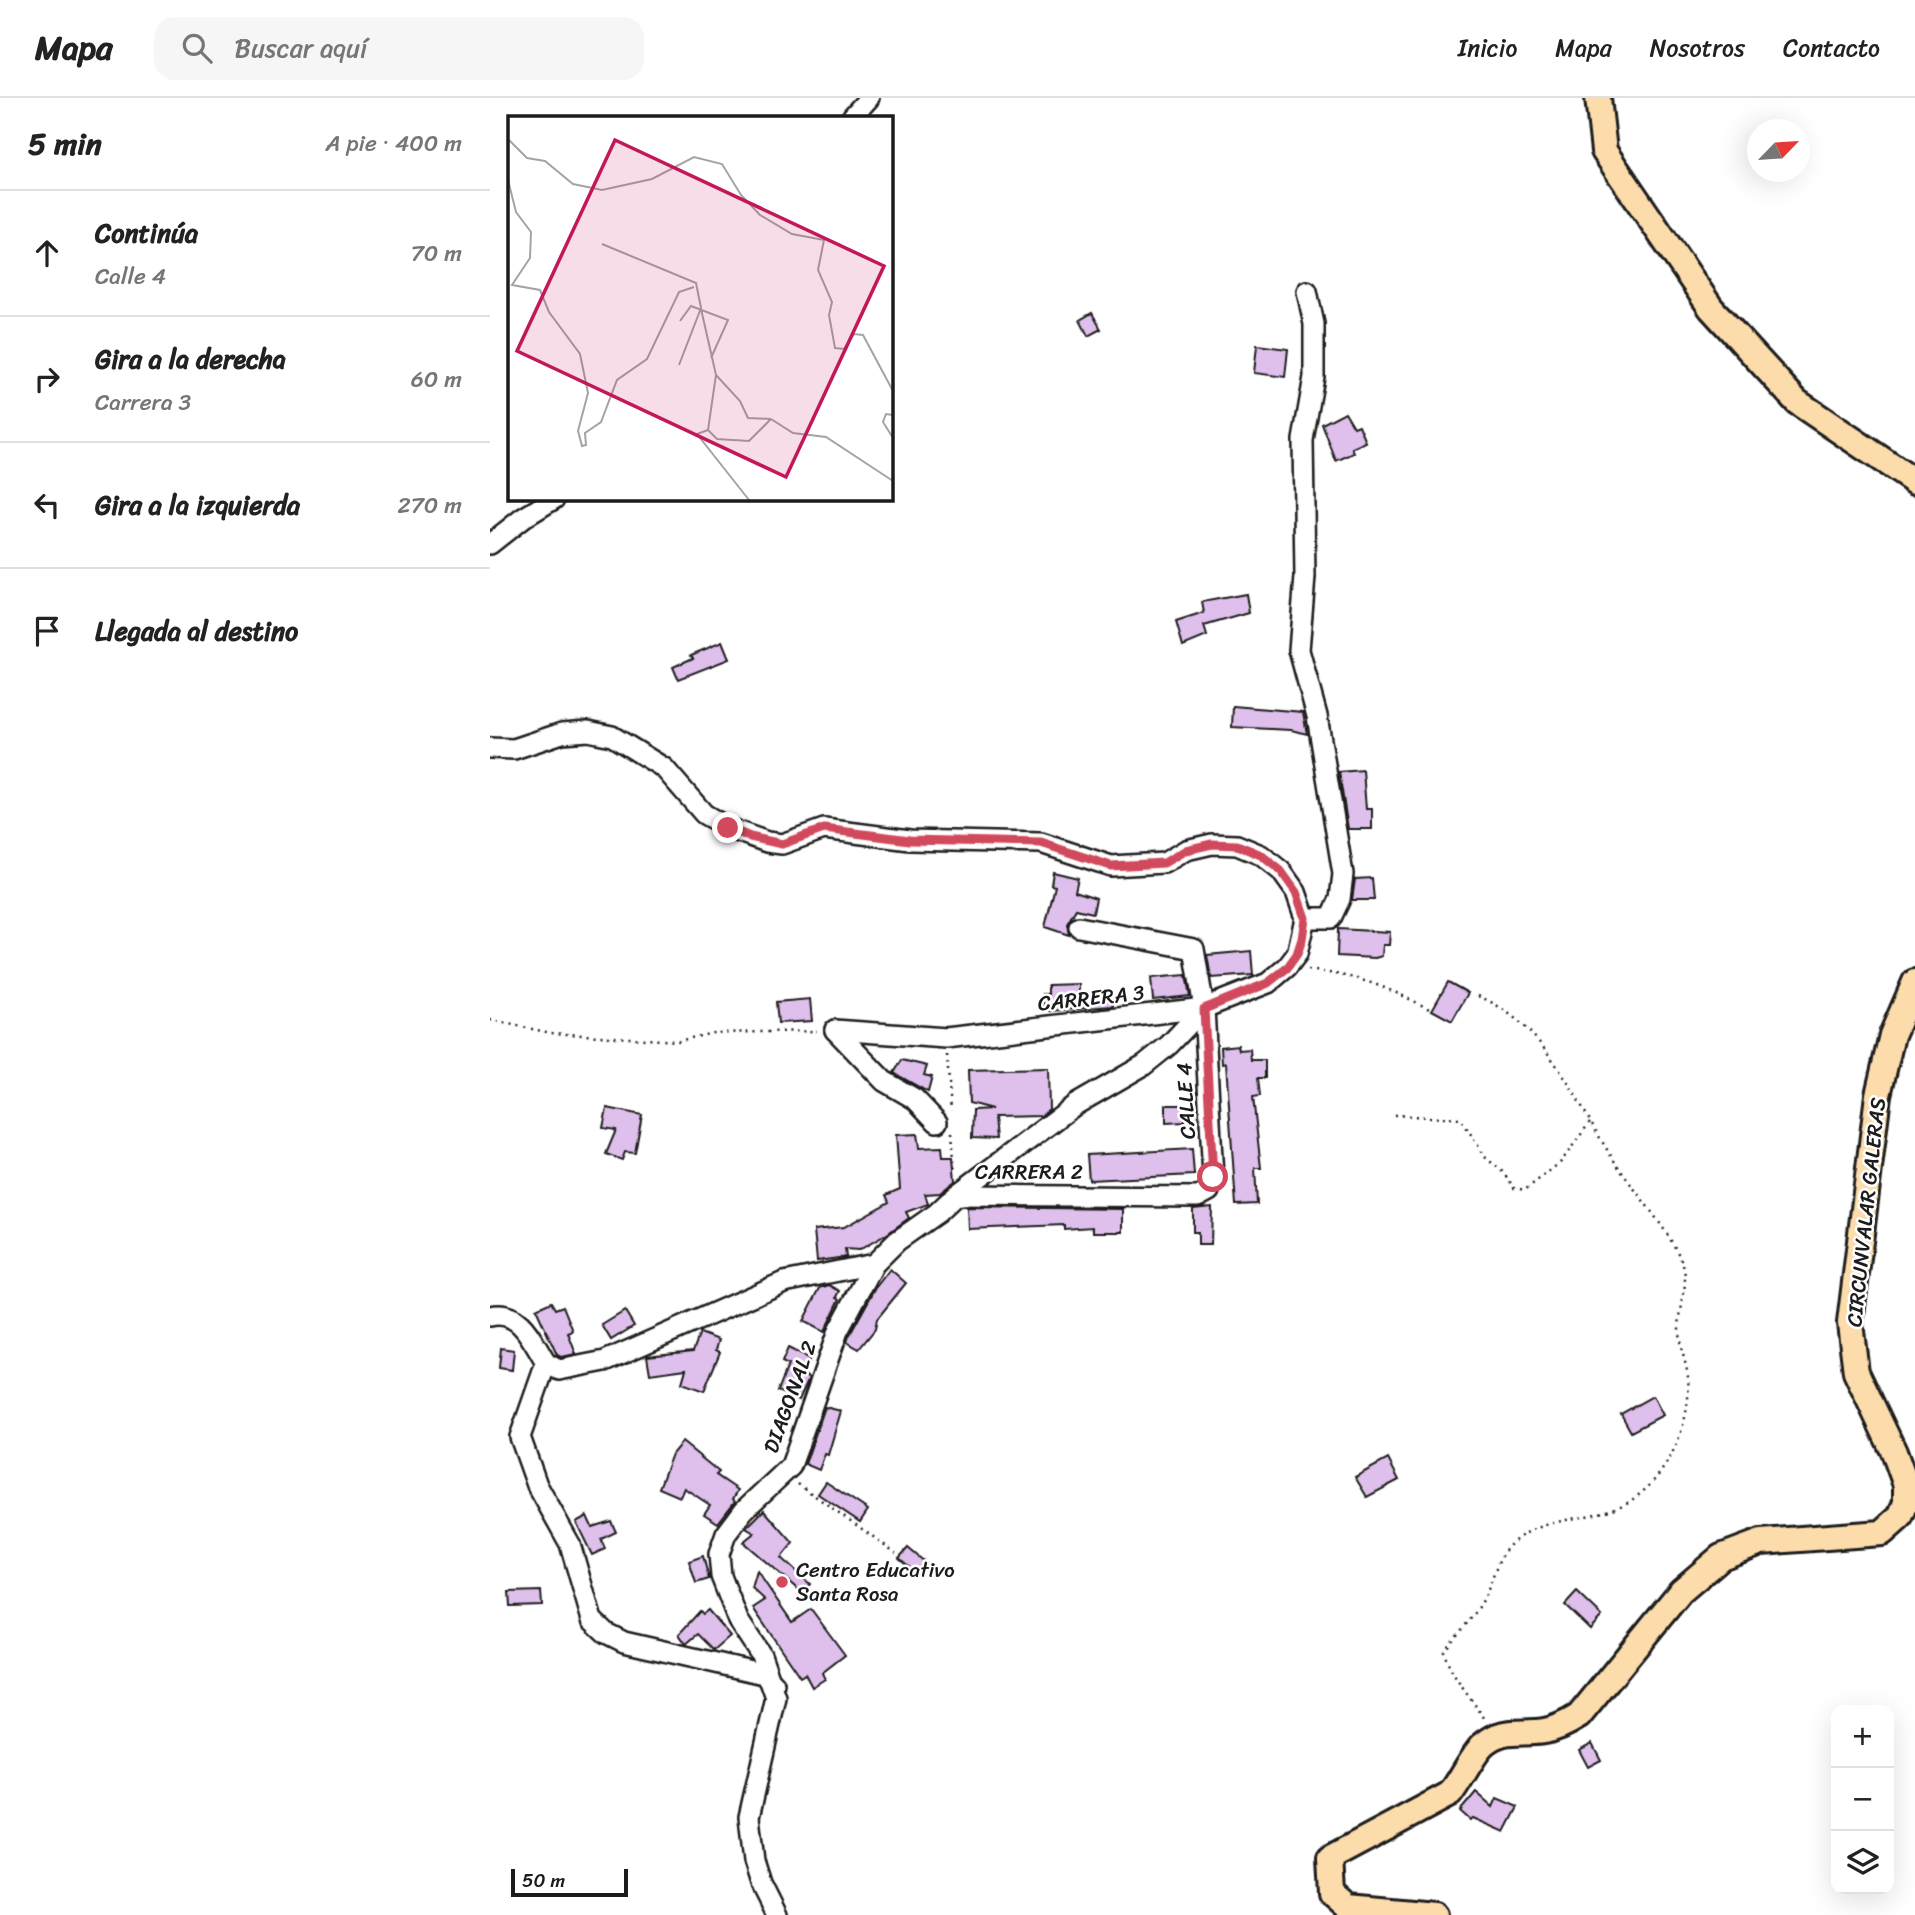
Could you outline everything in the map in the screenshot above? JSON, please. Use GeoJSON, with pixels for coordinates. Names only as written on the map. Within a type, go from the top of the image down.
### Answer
{"type":"FeatureCollection","features":[{"type":"Feature","properties":{"kind":"main road"},"geometry":{"type":"LineString","coordinates":[[1598,98],[1604,152],[1712,308],[1797,402],[1915,482]]}},
{"type":"Feature","properties":{"kind":"main road","name":"CIRCUNVALAR GALERAS"},"geometry":{"type":"LineString","coordinates":[[1496,1736],[1511,1730],[1544,1731],[1565,1725],[1579,1716],[1681,1591],[1721,1557],[1761,1542],[1882,1533],[1900,1517],[1906,1503],[1906,1485],[1894,1452],[1856,1372],[1850,1323],[1878,1095],[1892,1035],[1915,982]]}},
{"type":"Feature","properties":{"kind":"main road"},"geometry":{"type":"LineString","coordinates":[[1434,1915],[1348,1907],[1332,1893],[1330,1858],[1450,1794],[1464,1777],[1481,1747],[1496,1736]]}},
{"type":"Feature","properties":{"kind":"street"},"geometry":{"type":"LineString","coordinates":[[853,116],[869,98]]}},
{"type":"Feature","properties":{"kind":"street"},"geometry":{"type":"LineString","coordinates":[[1305,918],[1331,918],[1340,899],[1343,874],[1318,716],[1299,650],[1305,577],[1303,440],[1314,377],[1314,324],[1307,291]]}},
{"type":"Feature","properties":{"kind":"street"},"geometry":{"type":"LineString","coordinates":[[490,544],[553,500]]}},
{"type":"Feature","properties":{"kind":"street"},"geometry":{"type":"LineString","coordinates":[[490,748],[514,749],[562,733],[588,731],[612,736],[664,768],[704,814],[750,837],[782,844],[824,829],[910,840],[1041,843],[1111,866],[1164,863],[1186,850],[1212,844],[1237,845],[1261,855],[1281,871],[1296,892],[1305,918],[1297,954],[1287,968]]}},
{"type":"Feature","properties":{"kind":"street","name":"CALLE 4"},"geometry":{"type":"LineString","coordinates":[[1079,927],[1194,949],[1204,1009],[1213,1177],[1209,1191]]}},
{"type":"Feature","properties":{"kind":"street","name":"CARRERA 3"},"geometry":{"type":"LineString","coordinates":[[835,1030],[946,1038],[1204,1009],[1268,983],[1287,968]]}},
{"type":"Feature","properties":{"kind":"street"},"geometry":{"type":"LineString","coordinates":[[956,1195],[1075,1105],[1144,1065],[1169,1045],[1204,1009]]}},
{"type":"Feature","properties":{"kind":"street"},"geometry":{"type":"LineString","coordinates":[[835,1030],[884,1081],[915,1099],[937,1122]]}},
{"type":"Feature","properties":{"kind":"street","name":"CARRERA 2"},"geometry":{"type":"LineString","coordinates":[[874,1264],[897,1241],[937,1213],[956,1195],[1198,1197],[1209,1191]]}},
{"type":"Feature","properties":{"kind":"street"},"geometry":{"type":"LineString","coordinates":[[490,1316],[501,1313],[521,1323],[546,1363],[559,1370],[605,1361],[784,1282],[874,1264]]}},
{"type":"Feature","properties":{"kind":"street","name":"DIAGONAL 2"},"geometry":{"type":"LineString","coordinates":[[774,1684],[761,1655],[729,1601],[719,1554],[726,1534],[744,1510],[791,1466],[838,1331],[874,1264]]}},
{"type":"Feature","properties":{"kind":"street"},"geometry":{"type":"LineString","coordinates":[[546,1363],[520,1437],[537,1485],[570,1544],[593,1620],[606,1633],[624,1642],[764,1674],[774,1684],[775,1714],[761,1757],[749,1817],[754,1861],[761,1883],[777,1915]]}},
{"type":"Feature","properties":{"kind":"path"},"geometry":{"type":"LineString","coordinates":[[1287,968],[1341,974],[1384,985],[1431,1010]]}},
{"type":"Feature","properties":{"kind":"path"},"geometry":{"type":"LineString","coordinates":[[1478,996],[1493,1002],[1515,1020],[1558,1065],[1590,1122],[1683,1264],[1685,1284],[1679,1335],[1688,1376],[1688,1404],[1677,1443],[1656,1477],[1631,1501],[1608,1512],[1541,1526],[1509,1546],[1483,1600],[1444,1651],[1453,1675],[1469,1693],[1496,1736]]}},
{"type":"Feature","properties":{"kind":"path"},"geometry":{"type":"LineString","coordinates":[[490,1020],[551,1033],[678,1041],[713,1033],[835,1030]]}},
{"type":"Feature","properties":{"kind":"path"},"geometry":{"type":"LineString","coordinates":[[1394,1115],[1461,1119],[1486,1158],[1504,1173],[1514,1188],[1525,1190],[1561,1162],[1590,1122]]}},
{"type":"Feature","properties":{"kind":"path"},"geometry":{"type":"LineString","coordinates":[[785,1473],[896,1553]]}},
{"type":"Feature","properties":{"kind":"building"},"geometry":{"type":"Polygon","coordinates":[[[1092,313],[1101,329],[1088,336],[1080,320],[1092,313]]]}},
{"type":"Feature","properties":{"kind":"building"},"geometry":{"type":"Polygon","coordinates":[[[1257,345],[1288,349],[1285,377],[1254,373],[1257,345]]]}},
{"type":"Feature","properties":{"kind":"building"},"geometry":{"type":"Polygon","coordinates":[[[1345,412],[1354,427],[1359,425],[1366,442],[1352,448],[1354,453],[1336,461],[1322,424],[1345,412]]]}},
{"type":"Feature","properties":{"kind":"building"},"geometry":{"type":"Polygon","coordinates":[[[1246,594],[1249,613],[1204,626],[1207,636],[1183,646],[1176,622],[1204,613],[1202,602],[1246,594]]]}},
{"type":"Feature","properties":{"kind":"building"},"geometry":{"type":"Polygon","coordinates":[[[722,642],[729,659],[678,679],[673,667],[693,658],[691,655],[722,642]]]}},
{"type":"Feature","properties":{"kind":"building"},"geometry":{"type":"Polygon","coordinates":[[[1233,706],[1303,712],[1307,734],[1291,730],[1232,727],[1233,706]]]}},
{"type":"Feature","properties":{"kind":"building"},"geometry":{"type":"Polygon","coordinates":[[[1363,770],[1366,809],[1372,809],[1372,829],[1348,829],[1339,772],[1363,770]]]}},
{"type":"Feature","properties":{"kind":"building"},"geometry":{"type":"Polygon","coordinates":[[[1053,872],[1078,878],[1075,891],[1096,898],[1093,913],[1076,909],[1067,924],[1069,935],[1045,927],[1055,886],[1051,885],[1053,872]]]}},
{"type":"Feature","properties":{"kind":"building"},"geometry":{"type":"Polygon","coordinates":[[[1372,878],[1374,900],[1352,900],[1355,879],[1372,878]]]}},
{"type":"Feature","properties":{"kind":"building"},"geometry":{"type":"Polygon","coordinates":[[[1338,929],[1390,932],[1389,945],[1383,945],[1382,956],[1375,958],[1337,956],[1338,929]]]}},
{"type":"Feature","properties":{"kind":"building"},"geometry":{"type":"Polygon","coordinates":[[[1251,951],[1253,975],[1211,978],[1207,955],[1251,951]]]}},
{"type":"Feature","properties":{"kind":"building"},"geometry":{"type":"Polygon","coordinates":[[[1186,975],[1190,996],[1153,1000],[1151,978],[1186,975]]]}},
{"type":"Feature","properties":{"kind":"building"},"geometry":{"type":"Polygon","coordinates":[[[1448,982],[1468,993],[1452,1021],[1432,1010],[1448,982]]]}},
{"type":"Feature","properties":{"kind":"building"},"geometry":{"type":"Polygon","coordinates":[[[1079,984],[1079,997],[1097,997],[1097,1001],[1112,1000],[1113,1006],[1050,1011],[1050,1008],[1043,1008],[1043,994],[1048,994],[1048,985],[1079,984]]]}},
{"type":"Feature","properties":{"kind":"building"},"geometry":{"type":"Polygon","coordinates":[[[810,999],[812,1021],[778,1023],[776,1002],[810,999]]]}},
{"type":"Feature","properties":{"kind":"building"},"geometry":{"type":"Polygon","coordinates":[[[1238,1045],[1239,1050],[1250,1049],[1251,1060],[1265,1060],[1265,1078],[1258,1078],[1260,1096],[1253,1097],[1261,1168],[1255,1168],[1257,1204],[1236,1205],[1226,1063],[1222,1064],[1221,1047],[1238,1045]]]}},
{"type":"Feature","properties":{"kind":"building"},"geometry":{"type":"Polygon","coordinates":[[[902,1060],[927,1066],[924,1075],[932,1077],[928,1092],[894,1073],[902,1060]]]}},
{"type":"Feature","properties":{"kind":"building"},"geometry":{"type":"Polygon","coordinates":[[[1048,1068],[1049,1109],[1041,1116],[994,1117],[996,1139],[972,1138],[973,1110],[992,1109],[969,1103],[968,1070],[1048,1068]]]}},
{"type":"Feature","properties":{"kind":"building"},"geometry":{"type":"Polygon","coordinates":[[[1166,1105],[1185,1105],[1185,1122],[1166,1123],[1166,1105]]]}},
{"type":"Feature","properties":{"kind":"building"},"geometry":{"type":"Polygon","coordinates":[[[607,1108],[642,1115],[635,1153],[625,1152],[622,1160],[606,1154],[616,1130],[603,1128],[607,1108]]]}},
{"type":"Feature","properties":{"kind":"building"},"geometry":{"type":"Polygon","coordinates":[[[917,1134],[919,1148],[942,1147],[943,1157],[953,1157],[955,1181],[940,1193],[925,1194],[928,1204],[906,1212],[909,1218],[887,1234],[859,1250],[845,1249],[846,1257],[817,1261],[814,1230],[844,1227],[889,1202],[886,1195],[900,1189],[896,1135],[917,1134]]]}},
{"type":"Feature","properties":{"kind":"building"},"geometry":{"type":"Polygon","coordinates":[[[1192,1149],[1194,1175],[1089,1180],[1087,1155],[1192,1149]]]}},
{"type":"Feature","properties":{"kind":"building"},"geometry":{"type":"Polygon","coordinates":[[[967,1207],[1123,1209],[1123,1232],[1093,1232],[1093,1227],[1064,1229],[1064,1225],[968,1229],[967,1207]]]}},
{"type":"Feature","properties":{"kind":"building"},"geometry":{"type":"Polygon","coordinates":[[[1212,1207],[1211,1245],[1198,1245],[1198,1232],[1193,1232],[1193,1209],[1212,1207]]]}},
{"type":"Feature","properties":{"kind":"building"},"geometry":{"type":"Polygon","coordinates":[[[890,1269],[906,1283],[877,1319],[875,1329],[859,1349],[847,1342],[849,1336],[876,1287],[890,1269]]]}},
{"type":"Feature","properties":{"kind":"building"},"geometry":{"type":"Polygon","coordinates":[[[829,1285],[840,1291],[837,1297],[840,1299],[824,1332],[803,1321],[820,1288],[829,1285]]]}},
{"type":"Feature","properties":{"kind":"building"},"geometry":{"type":"Polygon","coordinates":[[[551,1302],[555,1309],[563,1306],[573,1331],[568,1333],[576,1354],[561,1357],[557,1355],[536,1309],[551,1302]]]}},
{"type":"Feature","properties":{"kind":"building"},"geometry":{"type":"Polygon","coordinates":[[[625,1311],[634,1326],[611,1340],[602,1325],[625,1311]]]}},
{"type":"Feature","properties":{"kind":"building"},"geometry":{"type":"Polygon","coordinates":[[[700,1333],[719,1340],[716,1350],[720,1352],[704,1391],[682,1383],[686,1369],[650,1374],[647,1356],[693,1351],[700,1333]]]}},
{"type":"Feature","properties":{"kind":"building"},"geometry":{"type":"Polygon","coordinates":[[[501,1348],[514,1350],[512,1370],[499,1368],[501,1348]]]}},
{"type":"Feature","properties":{"kind":"building"},"geometry":{"type":"Polygon","coordinates":[[[788,1348],[810,1359],[802,1374],[809,1378],[799,1400],[778,1391],[788,1365],[782,1362],[788,1348]]]}},
{"type":"Feature","properties":{"kind":"building"},"geometry":{"type":"Polygon","coordinates":[[[1653,1396],[1663,1415],[1631,1432],[1621,1414],[1653,1396]]]}},
{"type":"Feature","properties":{"kind":"building"},"geometry":{"type":"Polygon","coordinates":[[[825,1407],[841,1411],[828,1455],[825,1454],[819,1470],[805,1464],[825,1407]]]}},
{"type":"Feature","properties":{"kind":"building"},"geometry":{"type":"Polygon","coordinates":[[[682,1442],[719,1472],[716,1475],[738,1490],[733,1499],[735,1501],[718,1523],[704,1514],[710,1505],[684,1488],[680,1497],[659,1488],[672,1454],[682,1442]]]}},
{"type":"Feature","properties":{"kind":"building"},"geometry":{"type":"Polygon","coordinates":[[[1388,1459],[1399,1480],[1367,1497],[1355,1477],[1388,1459]]]}},
{"type":"Feature","properties":{"kind":"building"},"geometry":{"type":"Polygon","coordinates":[[[826,1482],[868,1510],[860,1522],[818,1494],[826,1482]]]}},
{"type":"Feature","properties":{"kind":"building"},"geometry":{"type":"Polygon","coordinates":[[[764,1510],[793,1543],[781,1558],[810,1584],[802,1593],[743,1542],[754,1533],[746,1528],[764,1510]]]}},
{"type":"Feature","properties":{"kind":"building"},"geometry":{"type":"Polygon","coordinates":[[[587,1516],[592,1527],[611,1521],[616,1532],[601,1539],[605,1549],[592,1555],[576,1522],[587,1516]]]}},
{"type":"Feature","properties":{"kind":"building"},"geometry":{"type":"Polygon","coordinates":[[[908,1548],[926,1563],[917,1573],[899,1558],[908,1548]]]}},
{"type":"Feature","properties":{"kind":"building"},"geometry":{"type":"Polygon","coordinates":[[[703,1556],[709,1579],[696,1583],[689,1561],[703,1556]]]}},
{"type":"Feature","properties":{"kind":"building"},"geometry":{"type":"Polygon","coordinates":[[[757,1571],[792,1622],[811,1609],[845,1655],[822,1673],[825,1679],[812,1687],[805,1674],[800,1677],[753,1608],[765,1600],[752,1588],[757,1571]]]}},
{"type":"Feature","properties":{"kind":"building"},"geometry":{"type":"Polygon","coordinates":[[[541,1591],[542,1605],[510,1606],[509,1592],[541,1591]]]}},
{"type":"Feature","properties":{"kind":"building"},"geometry":{"type":"Polygon","coordinates":[[[1577,1592],[1602,1616],[1590,1629],[1565,1605],[1577,1592]]]}},
{"type":"Feature","properties":{"kind":"building"},"geometry":{"type":"Polygon","coordinates":[[[708,1610],[730,1636],[714,1650],[698,1634],[686,1644],[679,1634],[700,1611],[703,1614],[708,1610]]]}},
{"type":"Feature","properties":{"kind":"building"},"geometry":{"type":"Polygon","coordinates":[[[1592,1743],[1601,1760],[1588,1767],[1579,1750],[1592,1743]]]}},
{"type":"Feature","properties":{"kind":"building"},"geometry":{"type":"Polygon","coordinates":[[[1476,1792],[1493,1807],[1497,1798],[1518,1807],[1505,1832],[1473,1818],[1470,1820],[1460,1811],[1476,1792]]]}},
{"type":"Feature","properties":{"kind":"place","name":"Centro Educativo Santa Rosa"},"geometry":{"type":"Point","coordinates":[782,1582]}},
{"type":"Feature","properties":{"kind":"route"},"geometry":{"type":"LineString","coordinates":[[728,828],[750,837],[782,844],[824,829],[910,840],[979,839],[1041,843],[1111,866],[1164,863],[1186,850],[1212,844],[1237,845],[1261,855],[1281,871],[1296,892],[1305,918],[1302,939],[1297,954],[1287,968],[1268,983],[1204,1009],[1213,1177]]}}]}
